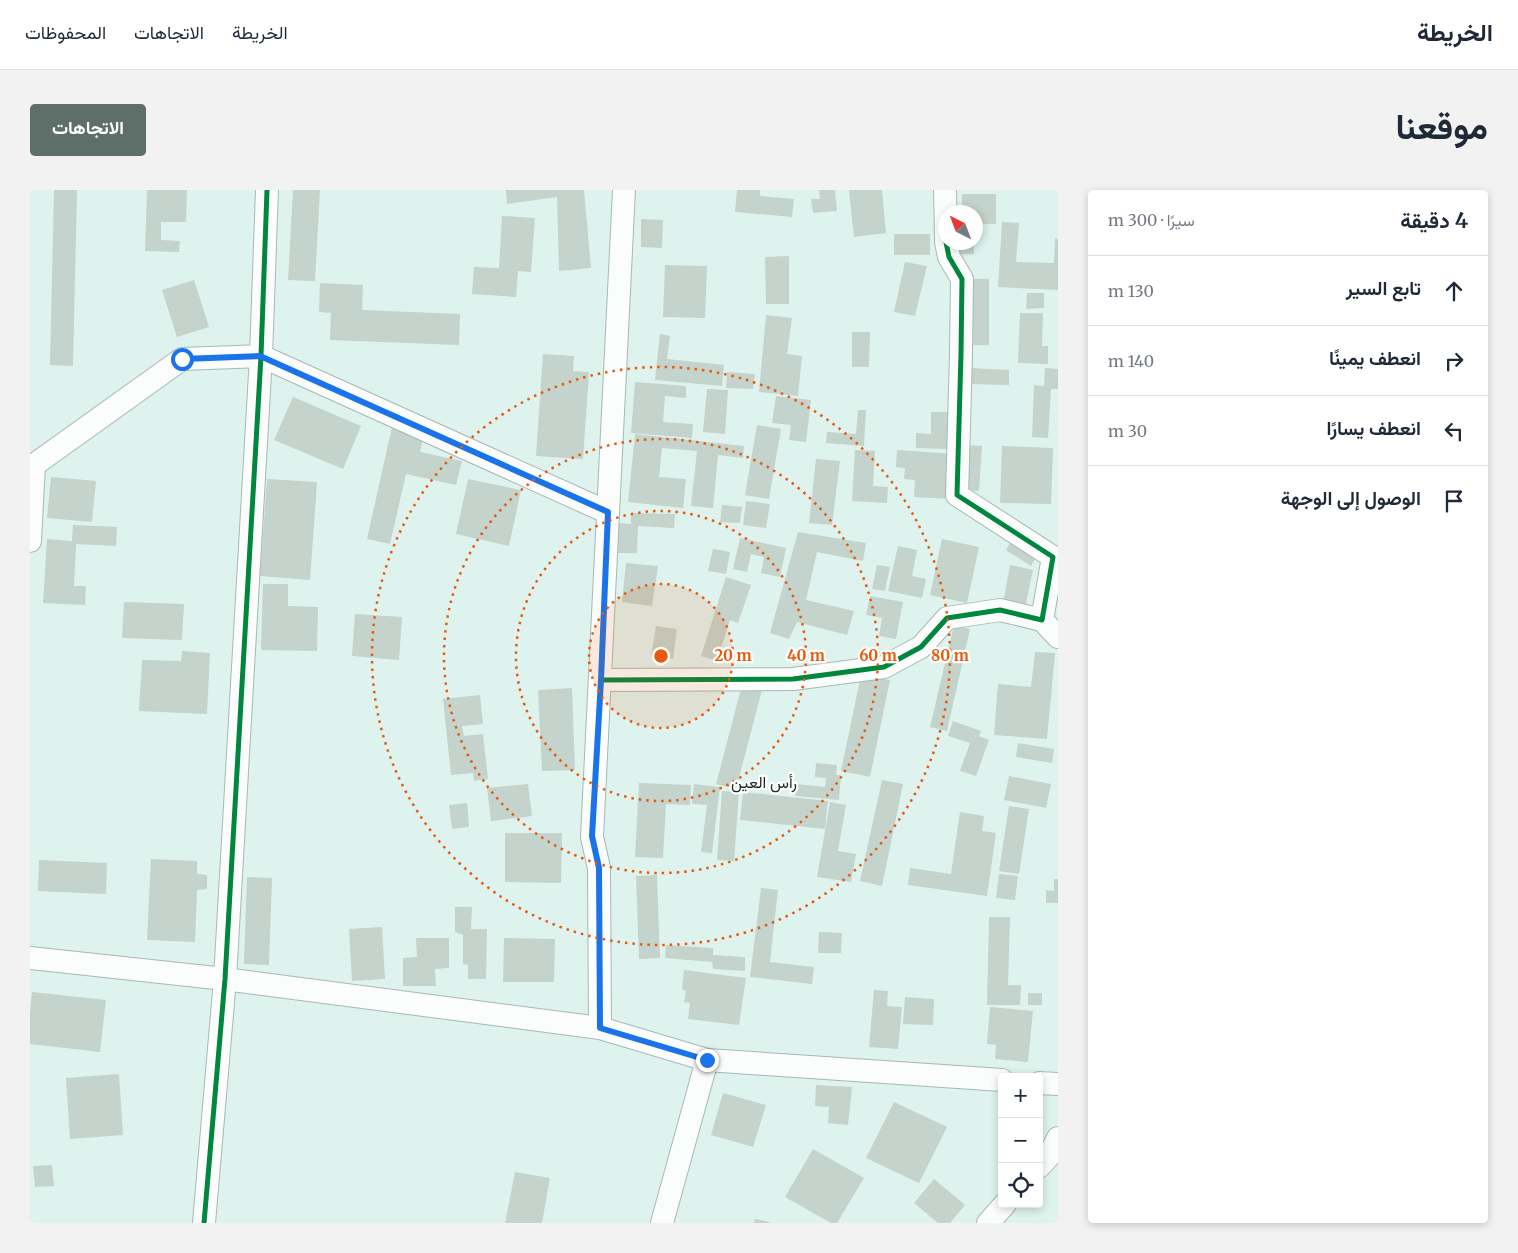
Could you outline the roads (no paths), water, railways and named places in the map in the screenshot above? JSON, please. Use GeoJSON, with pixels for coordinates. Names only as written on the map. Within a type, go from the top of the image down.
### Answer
{"type":"FeatureCollection","features":[{"type":"Feature","properties":{"kind":"street"},"geometry":{"type":"LineString","coordinates":[[204,1223],[225,980],[260,356],[267,190]]}},
{"type":"Feature","properties":{"kind":"street"},"geometry":{"type":"LineString","coordinates":[[600,1028],[599,868],[592,836],[624,190]]}},
{"type":"Feature","properties":{"kind":"street"},"geometry":{"type":"LineString","coordinates":[[945,190],[945,205]]}},
{"type":"Feature","properties":{"kind":"street"},"geometry":{"type":"LineString","coordinates":[[948,250],[949,257],[962,279],[956,496],[1056,559],[1042,620]]}},
{"type":"Feature","properties":{"kind":"street"},"geometry":{"type":"LineString","coordinates":[[30,541],[32,466],[182,359],[260,356],[608,512]]}},
{"type":"Feature","properties":{"kind":"street"},"geometry":{"type":"LineString","coordinates":[[601,680],[793,679],[884,667],[921,647],[947,618],[1000,610],[1042,620],[1058,637]]}},
{"type":"Feature","properties":{"kind":"street"},"geometry":{"type":"LineString","coordinates":[[30,958],[225,980],[600,1028],[707,1060],[998,1080]]}},
{"type":"Feature","properties":{"kind":"street"},"geometry":{"type":"LineString","coordinates":[[662,1223],[707,1060]]}},
{"type":"Feature","properties":{"kind":"street"},"geometry":{"type":"LineString","coordinates":[[1043,1083],[1058,1084]]}},
{"type":"Feature","properties":{"kind":"street"},"geometry":{"type":"LineString","coordinates":[[1043,1163],[1049,1156],[1058,1138]]}},
{"type":"Feature","properties":{"kind":"street"},"geometry":{"type":"LineString","coordinates":[[988,1223],[1001,1208]]}},
{"type":"Feature","properties":{"kind":"district","name":"رأس العين"},"geometry":{"type":"Point","coordinates":[764,782]}}]}
